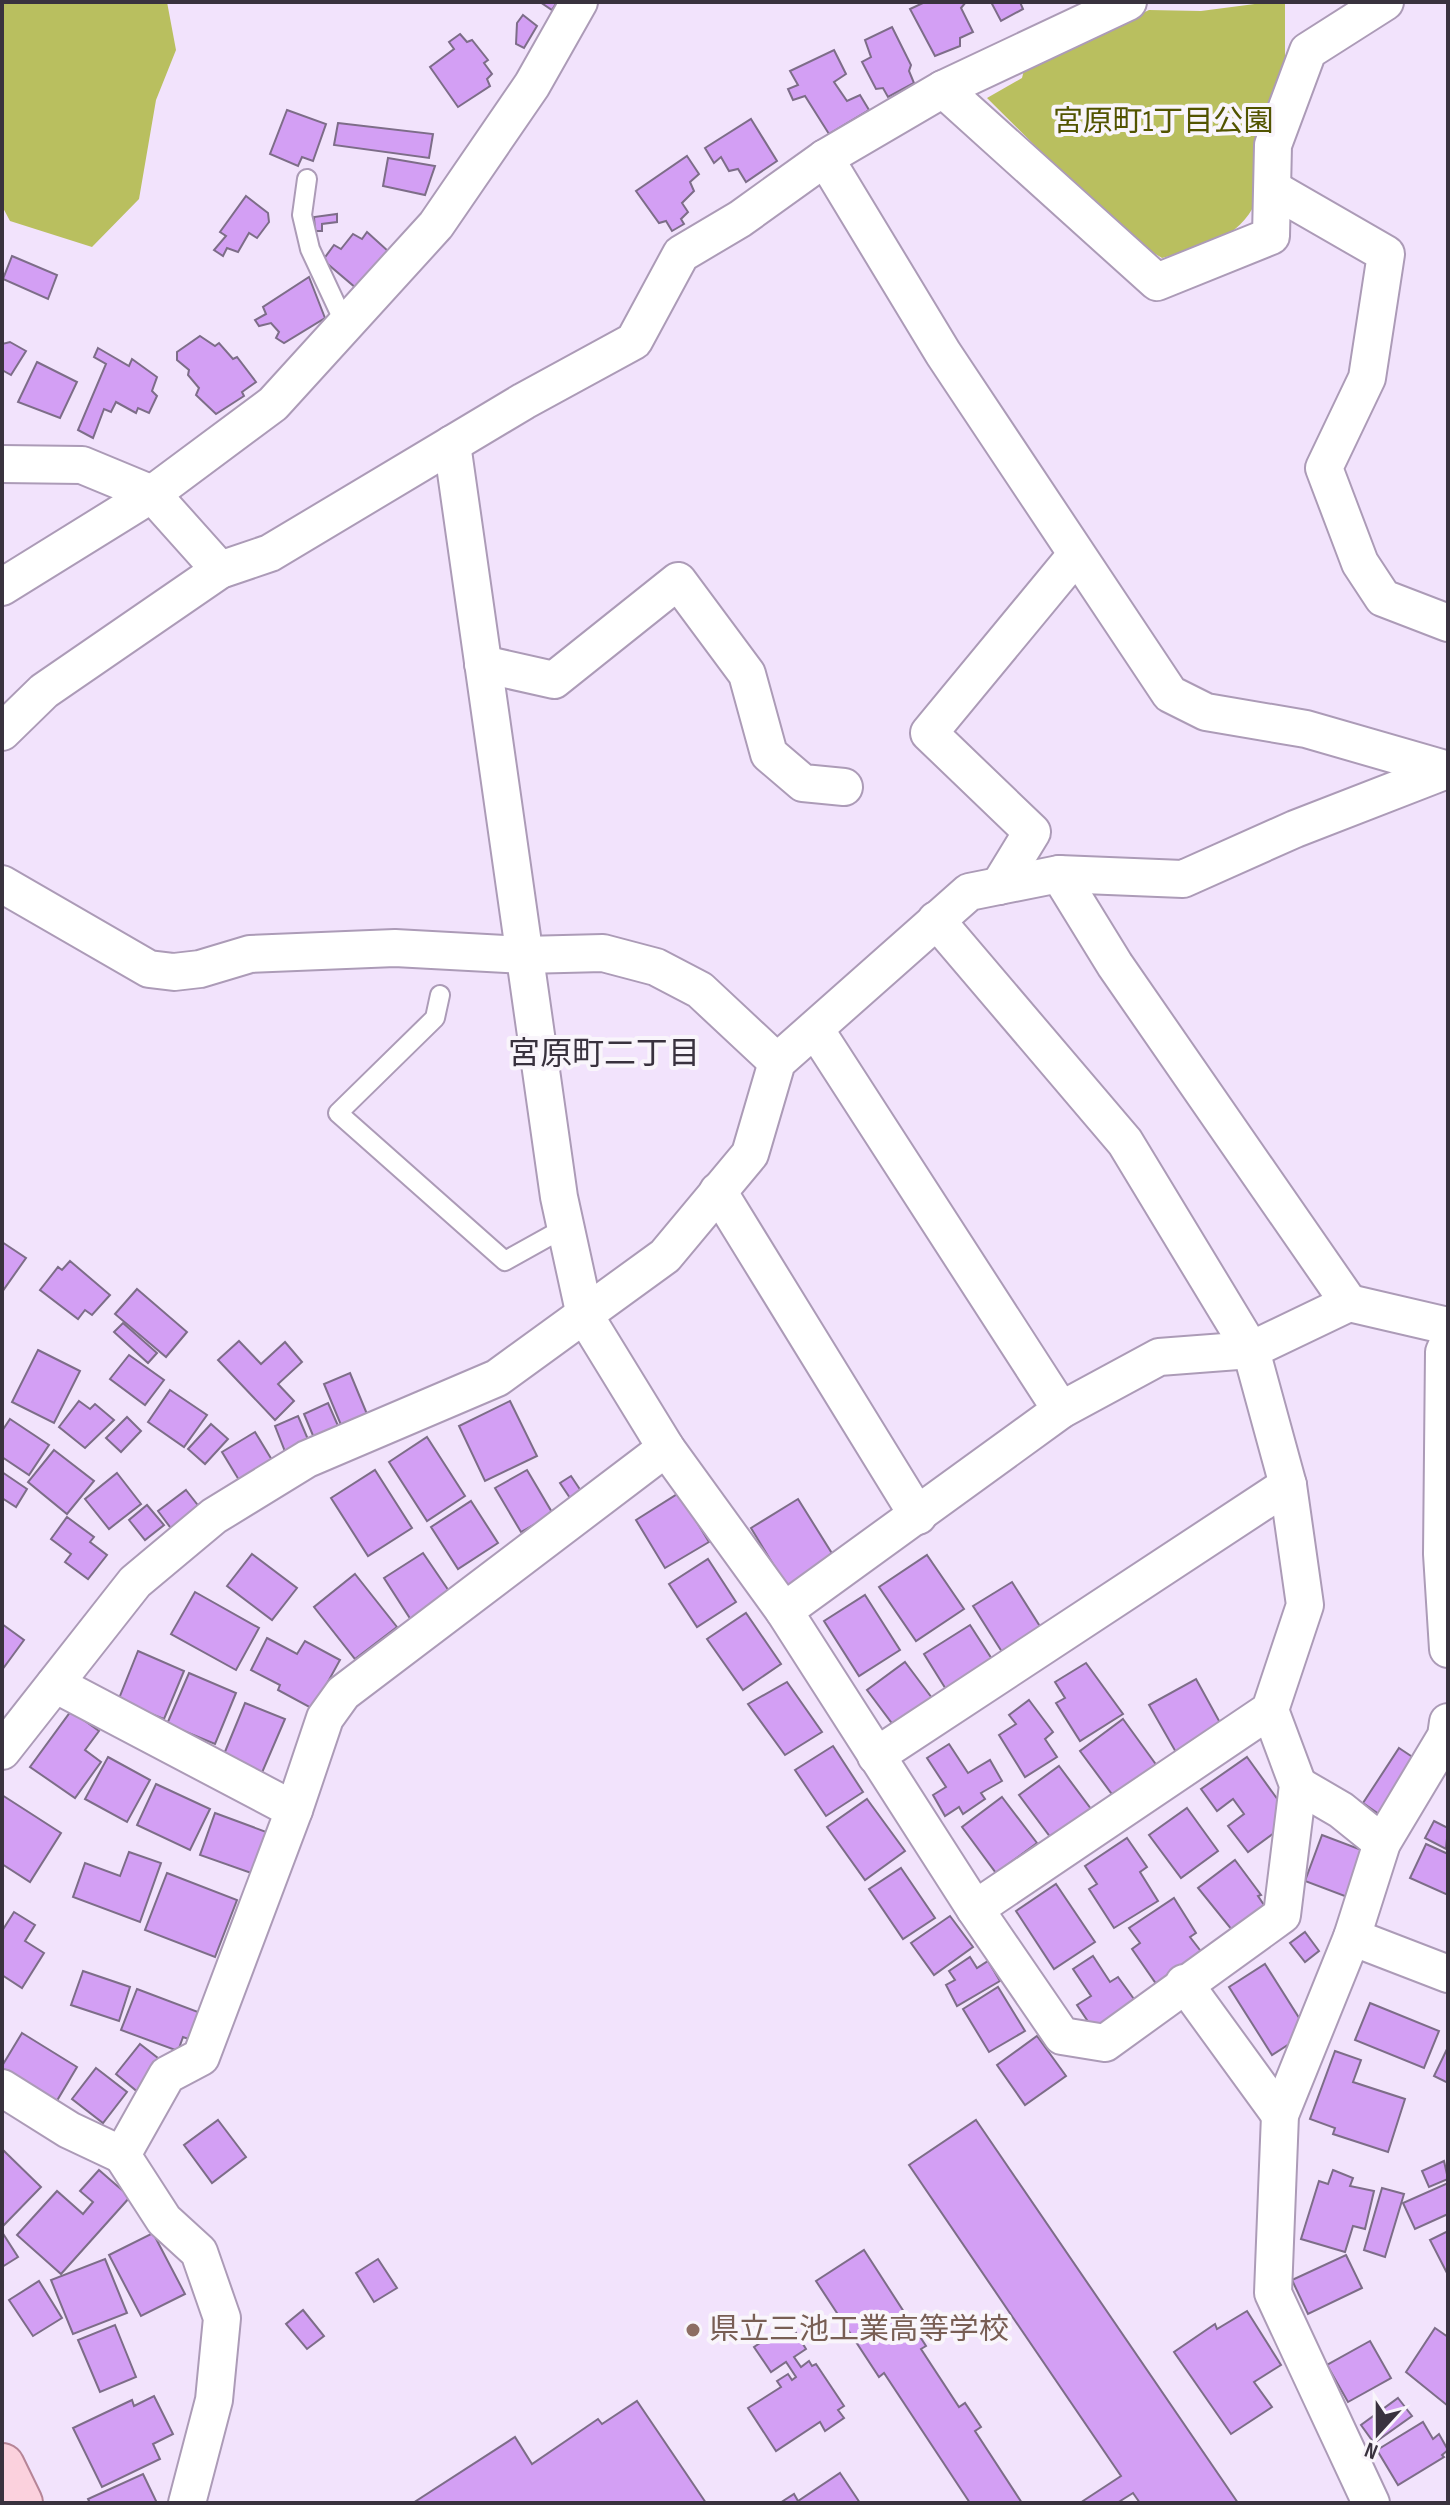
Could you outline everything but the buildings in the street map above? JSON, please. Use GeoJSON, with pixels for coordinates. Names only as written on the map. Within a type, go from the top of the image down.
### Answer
{"type":"FeatureCollection","features":[{"type":"Feature","properties":{"kind":"main road"},"geometry":{"type":"LineString","coordinates":[[2,2466],[20,2503]]}},
{"type":"Feature","properties":{"kind":"street"},"geometry":{"type":"LineString","coordinates":[[2,587],[152,494],[273,404],[436,225],[532,85],[579,2]]}},
{"type":"Feature","properties":{"kind":"street"},"geometry":{"type":"LineString","coordinates":[[2,732],[44,691],[220,570],[270,553],[452,444],[634,341],[681,254],[740,219],[825,158],[943,89],[1128,2]]}},
{"type":"Feature","properties":{"kind":"street"},"geometry":{"type":"LineString","coordinates":[[943,89],[1157,282],[1271,236],[1275,190],[1273,145],[1308,51],[1385,2]]}},
{"type":"Feature","properties":{"kind":"street"},"geometry":{"type":"LineString","coordinates":[[825,158],[943,353],[1170,694],[1206,712],[1306,729],[1447,770]]}},
{"type":"Feature","properties":{"kind":"street"},"geometry":{"type":"LineString","coordinates":[[1275,190],[1386,254],[1367,378],[1324,468],[1360,563],[1383,598],[1448,623]]}},
{"type":"Feature","properties":{"kind":"street"},"geometry":{"type":"LineString","coordinates":[[452,444],[524,955],[566,1227],[585,1316],[666,1448],[784,1611],[975,1909],[1062,2036],[1105,2043],[1282,1915],[1298,1785],[1270,1710]]}},
{"type":"Feature","properties":{"kind":"street"},"geometry":{"type":"LineString","coordinates":[[2,464],[82,465],[152,494],[220,570]]}},
{"type":"Feature","properties":{"kind":"street"},"geometry":{"type":"LineString","coordinates":[[999,886],[1032,832],[929,733],[1076,555]]}},
{"type":"Feature","properties":{"kind":"street"},"geometry":{"type":"LineString","coordinates":[[483,664],[554,680],[678,581],[747,674],[769,754],[803,783],[844,787]]}},
{"type":"Feature","properties":{"kind":"street"},"geometry":{"type":"LineString","coordinates":[[2,1751],[135,1582],[214,1516],[307,1459],[497,1378],[665,1256],[750,1154],[777,1062],[969,892],[1059,874],[1183,879],[1295,829],[1447,770]]}},
{"type":"Feature","properties":{"kind":"street"},"geometry":{"type":"LineString","coordinates":[[1059,874],[1115,965],[1349,1303]]}},
{"type":"Feature","properties":{"kind":"street"},"geometry":{"type":"LineString","coordinates":[[2,884],[149,969],[174,972],[200,969],[250,954],[395,948],[524,955],[603,953],[656,967],[700,990],[777,1062]]}},
{"type":"Feature","properties":{"kind":"street"},"geometry":{"type":"LineString","coordinates":[[936,920],[1125,1142],[1251,1350],[1288,1485],[1305,1605],[1270,1710],[975,1909]]}},
{"type":"Feature","properties":{"kind":"street"},"geometry":{"type":"LineString","coordinates":[[815,1029],[1061,1410]]}},
{"type":"Feature","properties":{"kind":"street"},"geometry":{"type":"LineString","coordinates":[[718,1191],[918,1516]]}},
{"type":"Feature","properties":{"kind":"street"},"geometry":{"type":"LineString","coordinates":[[784,1611],[1061,1410],[1159,1357],[1251,1350],[1349,1303],[1448,1326]]}},
{"type":"Feature","properties":{"kind":"street"},"geometry":{"type":"LineString","coordinates":[[1447,1634],[1444,1352],[1448,1343]]}},
{"type":"Feature","properties":{"kind":"street"},"geometry":{"type":"LineString","coordinates":[[122,2155],[167,2075],[201,2057],[294,1810],[325,1718],[343,1693],[666,1448]]}},
{"type":"Feature","properties":{"kind":"street"},"geometry":{"type":"LineString","coordinates":[[876,1756],[1288,1485]]}},
{"type":"Feature","properties":{"kind":"street"},"geometry":{"type":"LineString","coordinates":[[55,1684],[294,1810]]}},
{"type":"Feature","properties":{"kind":"street"},"geometry":{"type":"LineString","coordinates":[[1371,2503],[1273,2293],[1280,2115],[1352,1937],[1382,1843],[1446,1736],[1448,1722]]}},
{"type":"Feature","properties":{"kind":"street"},"geometry":{"type":"LineString","coordinates":[[1298,1785],[1341,1810],[1382,1843]]}},
{"type":"Feature","properties":{"kind":"street"},"geometry":{"type":"LineString","coordinates":[[1352,1937],[1448,1974]]}},
{"type":"Feature","properties":{"kind":"street"},"geometry":{"type":"LineString","coordinates":[[1184,1983],[1280,2115]]}},
{"type":"Feature","properties":{"kind":"street"},"geometry":{"type":"LineString","coordinates":[[2,2088],[69,2130],[122,2155],[164,2220],[199,2252],[222,2318],[214,2400],[187,2503]]}},
{"type":"Feature","properties":{"kind":"lane"},"geometry":{"type":"LineString","coordinates":[[307,179],[302,215],[310,249],[346,326]]}},
{"type":"Feature","properties":{"kind":"lane"},"geometry":{"type":"LineString","coordinates":[[440,995],[435,1018],[338,1113],[505,1261],[566,1227]]}},
{"type":"Feature","properties":{"kind":"green space"},"geometry":{"type":"Polygon","coordinates":[[[2,2],[167,2],[176,50],[156,100],[139,199],[92,247],[10,221],[2,206],[2,2]]]}},
{"type":"Feature","properties":{"kind":"green space","name":"宮原町1丁目公園"},"geometry":{"type":"Polygon","coordinates":[[[1285,2],[1285,88],[1256,202],[1239,226],[1204,246],[1162,258],[1127,237],[987,98],[1022,78],[1024,70],[1149,10],[1201,11],[1285,2]]]}},
{"type":"Feature","properties":{"kind":"place","name":"県立三池工業高等学校"},"geometry":{"type":"Point","coordinates":[693,2330]}},
{"type":"Feature","properties":{"kind":"district","name":"宮原町二丁目"},"geometry":{"type":"Point","coordinates":[604,1054]}}]}
